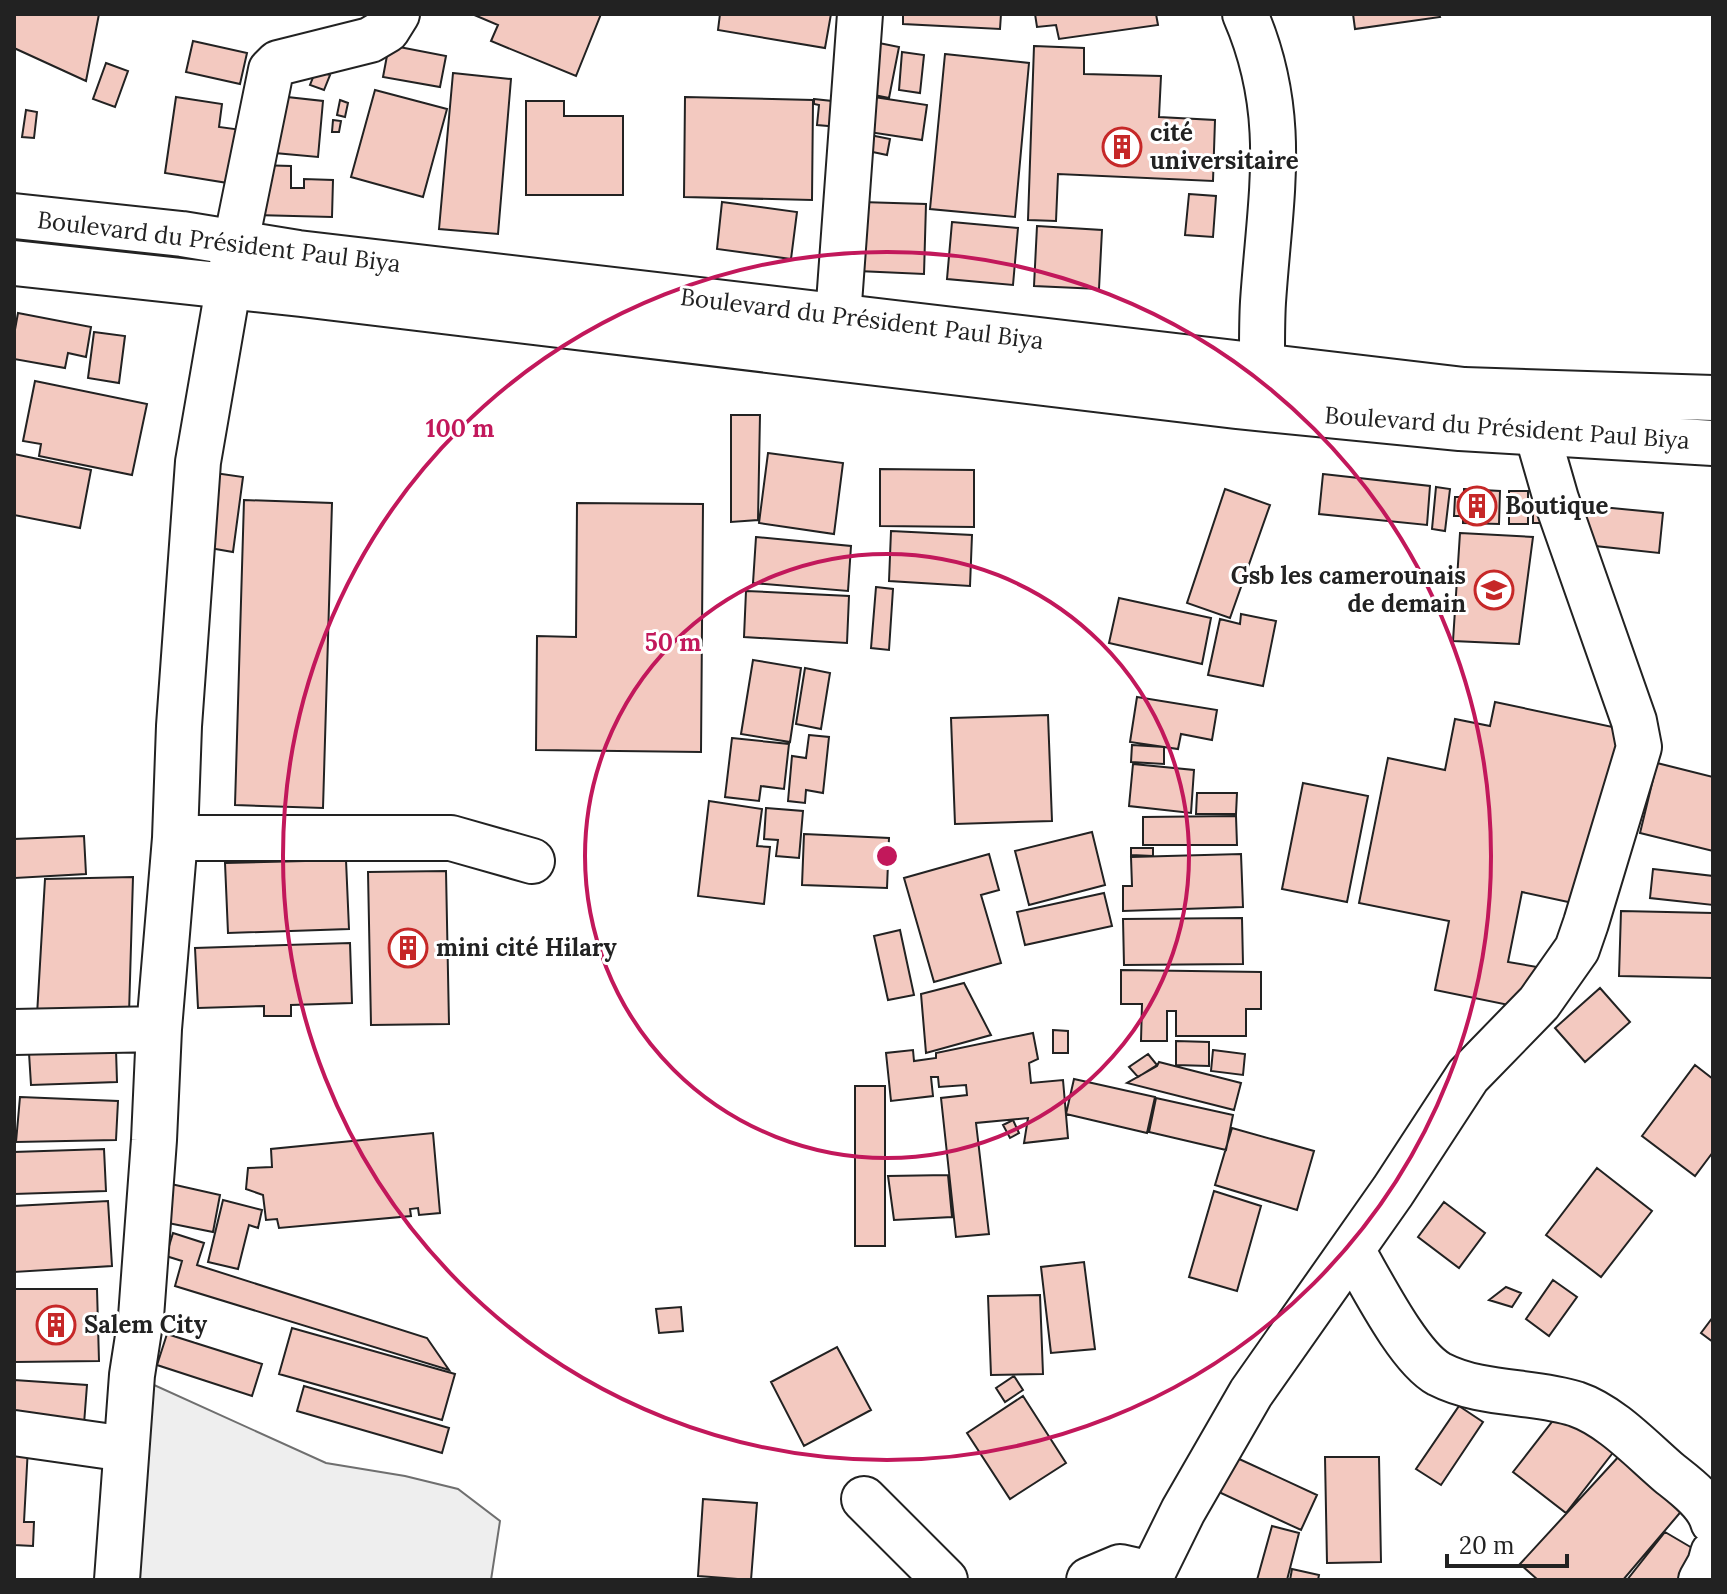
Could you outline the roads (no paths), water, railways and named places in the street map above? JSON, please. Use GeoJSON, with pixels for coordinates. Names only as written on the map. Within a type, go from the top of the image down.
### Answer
{"type":"FeatureCollection","features":[{"type":"Feature","properties":{"kind":"street"},"geometry":{"type":"LineString","coordinates":[[117,1580],[132,1375],[141,1317],[198,462],[236,242],[271,70],[278,63],[370,40],[387,30],[397,14]]}},
{"type":"Feature","properties":{"kind":"street"},"geometry":{"type":"LineString","coordinates":[[838,317],[860,14]]}},
{"type":"Feature","properties":{"kind":"street"},"geometry":{"type":"LineString","coordinates":[[1245,14],[1266,73],[1276,152],[1263,302],[1261,408]]}},
{"type":"Feature","properties":{"kind":"street","name":"Boulevard du Président Paul Biya"},"geometry":{"type":"LineString","coordinates":[[14,216],[236,242],[314,255],[1464,390],[1713,398]]}},
{"type":"Feature","properties":{"kind":"street","name":"Boulevard du Président Paul Biya"},"geometry":{"type":"LineString","coordinates":[[14,263],[317,295],[1261,408],[1460,428],[1713,443]]}},
{"type":"Feature","properties":{"kind":"street"},"geometry":{"type":"LineString","coordinates":[[1089,1580],[1120,1567],[1150,1577],[1183,1511],[1251,1393],[1352,1250],[1468,1076],[1539,1003],[1577,949],[1639,747],[1634,721],[1556,499],[1537,433]]}},
{"type":"Feature","properties":{"kind":"street"},"geometry":{"type":"LineString","coordinates":[[175,838],[451,838],[532,861]]}},
{"type":"Feature","properties":{"kind":"street"},"geometry":{"type":"LineString","coordinates":[[14,1032],[159,1029]]}},
{"type":"Feature","properties":{"kind":"street"},"geometry":{"type":"LineString","coordinates":[[1352,1250],[1412,1349],[1438,1373],[1488,1390],[1576,1404],[1602,1417],[1690,1491],[1711,1515],[1713,1522]]}},
{"type":"Feature","properties":{"kind":"street"},"geometry":{"type":"LineString","coordinates":[[14,1433],[126,1449]]}},
{"type":"Feature","properties":{"kind":"street"},"geometry":{"type":"LineString","coordinates":[[864,1499],[945,1580]]}},
{"type":"Feature","properties":{"kind":"street"},"geometry":{"type":"LineString","coordinates":[[1701,1580],[1713,1553]]}},
{"type":"Feature","properties":{"kind":"place","name":"cité universitaire"},"geometry":{"type":"Point","coordinates":[1122,147]}},
{"type":"Feature","properties":{"kind":"place","name":"Boutique"},"geometry":{"type":"Point","coordinates":[1477,506]}},
{"type":"Feature","properties":{"kind":"place","name":"Gsb les camerounais de demain"},"geometry":{"type":"Point","coordinates":[1494,590]}},
{"type":"Feature","properties":{"kind":"place","name":"mini cité Hilary"},"geometry":{"type":"Point","coordinates":[408,948]}},
{"type":"Feature","properties":{"kind":"place","name":"Salem City"},"geometry":{"type":"Point","coordinates":[56,1325]}}]}
